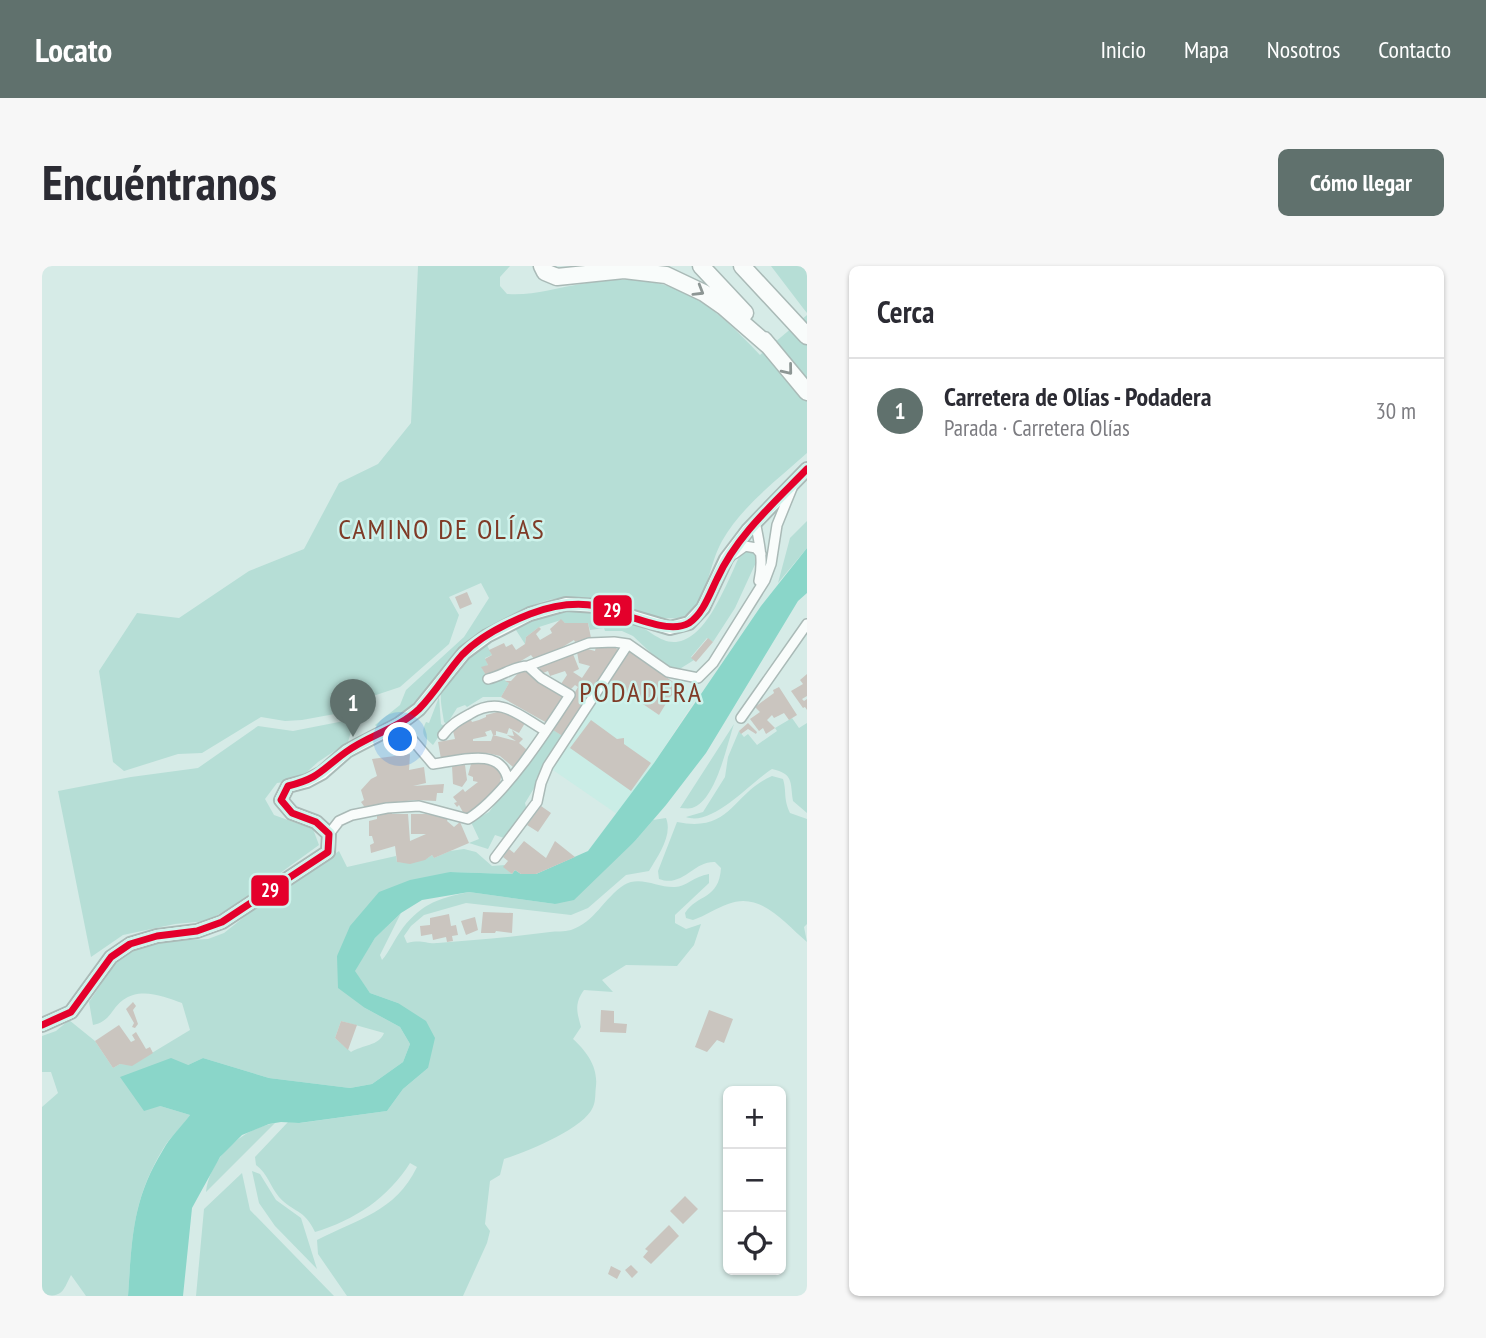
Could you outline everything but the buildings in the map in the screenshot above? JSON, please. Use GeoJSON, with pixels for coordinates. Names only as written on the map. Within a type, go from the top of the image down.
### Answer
{"type":"FeatureCollection","features":[{"type":"Feature","properties":{"kind":"highway"},"geometry":{"type":"LineString","coordinates":[[542,266],[545,272],[556,277],[624,270],[666,275],[704,293],[770,347]]}},
{"type":"Feature","properties":{"kind":"highway"},"geometry":{"type":"LineString","coordinates":[[701,266],[744,312],[807,392]]}},
{"type":"Feature","properties":{"kind":"highway"},"geometry":{"type":"LineString","coordinates":[[742,266],[798,326]]}},
{"type":"Feature","properties":{"kind":"highway"},"geometry":{"type":"LineString","coordinates":[[757,266],[798,326]]}},
{"type":"Feature","properties":{"kind":"main road"},"geometry":{"type":"LineString","coordinates":[[42,1025],[71,1012],[111,957],[130,944],[157,936],[197,931],[222,922],[328,852],[329,834],[316,822],[292,813],[281,800],[288,786],[307,781],[322,773],[347,751],[399,724],[419,709],[464,653],[487,636],[530,614],[566,604],[596,606],[670,628],[689,624],[703,608],[726,559],[755,522],[807,469]]}},
{"type":"Feature","properties":{"kind":"street"},"geometry":{"type":"LineString","coordinates":[[488,679],[589,643],[614,642],[628,644],[667,672],[698,677],[713,663],[771,564],[777,525],[794,482]]}},
{"type":"Feature","properties":{"kind":"street"},"geometry":{"type":"LineString","coordinates":[[755,522],[770,533],[774,542]]}},
{"type":"Feature","properties":{"kind":"street"},"geometry":{"type":"LineString","coordinates":[[755,522],[762,570],[756,593]]}},
{"type":"Feature","properties":{"kind":"street"},"geometry":{"type":"LineString","coordinates":[[726,559],[744,546],[756,548],[761,554]]}},
{"type":"Feature","properties":{"kind":"street"},"geometry":{"type":"LineString","coordinates":[[741,718],[807,624]]}},
{"type":"Feature","properties":{"kind":"street"},"geometry":{"type":"LineString","coordinates":[[495,858],[537,802],[548,766],[628,644]]}},
{"type":"Feature","properties":{"kind":"street"},"geometry":{"type":"LineString","coordinates":[[329,834],[339,821],[352,815],[387,808],[419,806],[468,819],[484,809],[546,731],[570,695],[541,678],[528,666]]}},
{"type":"Feature","properties":{"kind":"street"},"geometry":{"type":"LineString","coordinates":[[443,735],[449,726],[480,707],[499,704],[546,731]]}},
{"type":"Feature","properties":{"kind":"street"},"geometry":{"type":"LineString","coordinates":[[399,724],[433,764],[490,758],[500,762],[506,770],[508,780]]}},
{"type":"Feature","properties":{"kind":"shaded area"},"geometry":{"type":"Polygon","coordinates":[[[418,266],[510,266],[500,277],[500,286],[507,294],[535,293],[611,280],[637,280],[660,284],[701,302],[720,316],[760,355],[807,315],[807,453],[761,494],[730,528],[718,550],[701,597],[689,613],[678,618],[663,618],[584,601],[565,599],[538,603],[498,622],[473,638],[454,655],[412,705],[378,728],[375,725],[400,705],[406,690],[464,637],[489,598],[481,583],[449,597],[459,615],[449,644],[400,687],[370,697],[351,711],[302,720],[285,721],[261,717],[202,753],[178,754],[124,771],[113,762],[99,671],[137,613],[179,618],[249,571],[304,549],[339,483],[378,464],[411,423],[418,266]]]}},
{"type":"Feature","properties":{"kind":"shaded area"},"geometry":{"type":"Polygon","coordinates":[[[771,266],[807,266],[807,313],[803,308],[771,266]]]}},
{"type":"Feature","properties":{"kind":"shaded area"},"geometry":{"type":"Polygon","coordinates":[[[807,521],[807,548],[778,583],[790,538],[807,521]]]}},
{"type":"Feature","properties":{"kind":"shaded area"},"geometry":{"type":"Polygon","coordinates":[[[807,548],[807,593],[798,601],[706,753],[635,841],[574,900],[555,904],[469,892],[422,900],[401,913],[375,938],[355,971],[370,993],[398,1003],[426,1021],[435,1038],[428,1068],[403,1089],[387,1111],[299,1123],[281,1122],[242,1135],[220,1157],[192,1208],[183,1296],[128,1296],[139,1203],[166,1145],[190,1115],[160,1106],[144,1111],[120,1077],[171,1058],[188,1065],[203,1058],[269,1078],[350,1088],[372,1084],[403,1062],[410,1044],[400,1027],[365,1008],[338,988],[337,956],[350,926],[379,892],[410,880],[450,872],[512,874],[515,870],[521,874],[536,874],[588,851],[654,763],[761,606],[807,548]]]}},
{"type":"Feature","properties":{"kind":"shaded area"},"geometry":{"type":"Polygon","coordinates":[[[748,550],[756,553],[758,558],[735,608],[713,642],[707,638],[691,657],[694,660],[678,670],[667,668],[633,636],[622,631],[605,631],[604,628],[590,630],[588,623],[565,623],[561,620],[539,627],[526,637],[525,644],[514,627],[546,613],[581,608],[626,620],[662,639],[677,642],[702,627],[740,555],[748,550]]]}},
{"type":"Feature","properties":{"kind":"shaded area"},"geometry":{"type":"Polygon","coordinates":[[[487,645],[492,655],[485,658],[488,665],[482,668],[487,677],[483,679],[484,683],[503,679],[509,683],[501,697],[483,697],[467,707],[465,705],[457,708],[447,724],[444,722],[441,704],[443,687],[460,666],[487,645]]]}},
{"type":"Feature","properties":{"kind":"shaded area"},"geometry":{"type":"Polygon","coordinates":[[[609,681],[659,715],[678,684],[697,697],[617,814],[550,768],[609,681]]]}},
{"type":"Feature","properties":{"kind":"shaded area"},"geometry":{"type":"Polygon","coordinates":[[[439,697],[441,724],[445,727],[433,745],[425,737],[423,730],[426,722],[429,723],[439,697]]]}},
{"type":"Feature","properties":{"kind":"shaded area"},"geometry":{"type":"Polygon","coordinates":[[[792,718],[799,728],[807,723],[807,813],[793,801],[788,776],[772,769],[719,810],[707,816],[686,817],[703,812],[725,777],[728,757],[739,731],[744,737],[748,734],[757,745],[777,731],[775,728],[792,718]]]}},
{"type":"Feature","properties":{"kind":"shaded area"},"geometry":{"type":"Polygon","coordinates":[[[344,721],[350,723],[348,742],[318,762],[298,780],[277,783],[265,799],[274,815],[313,829],[319,845],[240,902],[207,921],[175,924],[123,935],[91,957],[58,791],[198,768],[258,726],[293,731],[344,721]]]}},
{"type":"Feature","properties":{"kind":"shaded area"},"geometry":{"type":"Polygon","coordinates":[[[734,724],[708,795],[692,808],[680,808],[734,724]]]}},
{"type":"Feature","properties":{"kind":"shaded area"},"geometry":{"type":"Polygon","coordinates":[[[552,729],[564,737],[536,779],[536,785],[525,803],[527,811],[504,838],[495,835],[488,849],[469,843],[479,839],[471,822],[489,812],[552,729]]]}},
{"type":"Feature","properties":{"kind":"shaded area"},"geometry":{"type":"Polygon","coordinates":[[[772,776],[783,779],[790,813],[807,819],[807,924],[804,927],[807,942],[781,918],[751,902],[728,904],[693,920],[686,918],[685,913],[690,907],[716,886],[721,868],[715,862],[700,866],[675,880],[659,879],[658,871],[677,822],[695,824],[721,817],[759,783],[772,776]]]}},
{"type":"Feature","properties":{"kind":"shaded area"},"geometry":{"type":"Polygon","coordinates":[[[666,818],[666,838],[649,871],[626,875],[588,908],[571,915],[466,903],[424,915],[404,936],[407,943],[438,943],[568,931],[587,921],[617,890],[630,882],[675,887],[709,874],[709,883],[675,915],[675,923],[686,929],[701,924],[694,945],[677,966],[626,965],[602,980],[613,992],[584,990],[581,995],[577,1008],[581,1027],[573,1039],[587,1054],[595,1072],[594,1105],[587,1115],[567,1131],[504,1159],[500,1175],[490,1181],[485,1224],[490,1231],[487,1243],[463,1296],[347,1296],[318,1254],[317,1240],[361,1220],[387,1204],[408,1182],[417,1167],[410,1163],[392,1187],[357,1214],[315,1232],[307,1219],[279,1197],[256,1165],[255,1157],[288,1122],[300,1123],[387,1111],[403,1089],[428,1068],[398,1003],[370,993],[354,971],[375,938],[401,913],[380,955],[382,960],[407,923],[421,910],[438,900],[469,892],[555,904],[635,841],[653,820],[666,818]]]}},
{"type":"Feature","properties":{"kind":"shaded area"},"geometry":{"type":"Polygon","coordinates":[[[464,849],[476,852],[492,866],[505,865],[512,874],[450,872],[337,956],[365,1008],[400,1027],[410,1044],[403,1062],[372,1084],[350,1088],[269,1078],[203,1058],[188,1065],[160,1106],[190,1115],[163,1149],[145,1185],[135,1220],[128,1296],[86,1296],[71,1275],[61,1292],[42,1296],[42,1107],[58,1093],[51,1072],[42,1072],[42,1036],[56,1031],[69,1020],[95,1041],[113,1068],[120,1064],[132,1065],[190,1030],[182,1003],[144,993],[123,1000],[107,1018],[93,1025],[89,1002],[118,959],[140,946],[208,939],[224,933],[258,906],[339,851],[347,867],[396,856],[397,862],[416,862],[464,849]],[[341,1021],[335,1038],[351,1052],[374,1043],[384,1033],[341,1021]]]}},
{"type":"Feature","properties":{"kind":"shaded area"},"geometry":{"type":"Polygon","coordinates":[[[275,1123],[206,1192],[214,1168],[229,1147],[250,1132],[275,1123]]]}},
{"type":"Feature","properties":{"kind":"shaded area"},"geometry":{"type":"Polygon","coordinates":[[[252,1171],[260,1174],[276,1200],[301,1218],[317,1269],[275,1226],[259,1203],[252,1171]]]}},
{"type":"Feature","properties":{"kind":"shaded area"},"geometry":{"type":"Polygon","coordinates":[[[242,1173],[250,1210],[334,1296],[196,1296],[204,1209],[242,1173]]]}},
{"type":"Feature","properties":{"kind":"transit line","name":"29"},"geometry":{"type":"LineString","coordinates":[[42,1025],[71,1012],[111,957],[130,944],[157,936],[197,931],[222,922],[328,852],[329,834],[316,822],[292,813],[281,800],[288,786],[320,773],[355,746],[411,716],[425,703],[462,655],[485,636],[530,614],[572,605],[597,606],[669,627],[689,623],[702,609],[735,548],[769,507],[807,469]]}},
{"type":"Feature","properties":{"kind":"place","name":"Carretera de Olías - Podadera"},"geometry":{"type":"Point","coordinates":[353,737]}},
{"type":"Feature","properties":{"kind":"district","name":"CAMINO DE OLÍAS"},"geometry":{"type":"Point","coordinates":[442,529]}},
{"type":"Feature","properties":{"kind":"district","name":"PODADERA"},"geometry":{"type":"Point","coordinates":[641,692]}}]}
